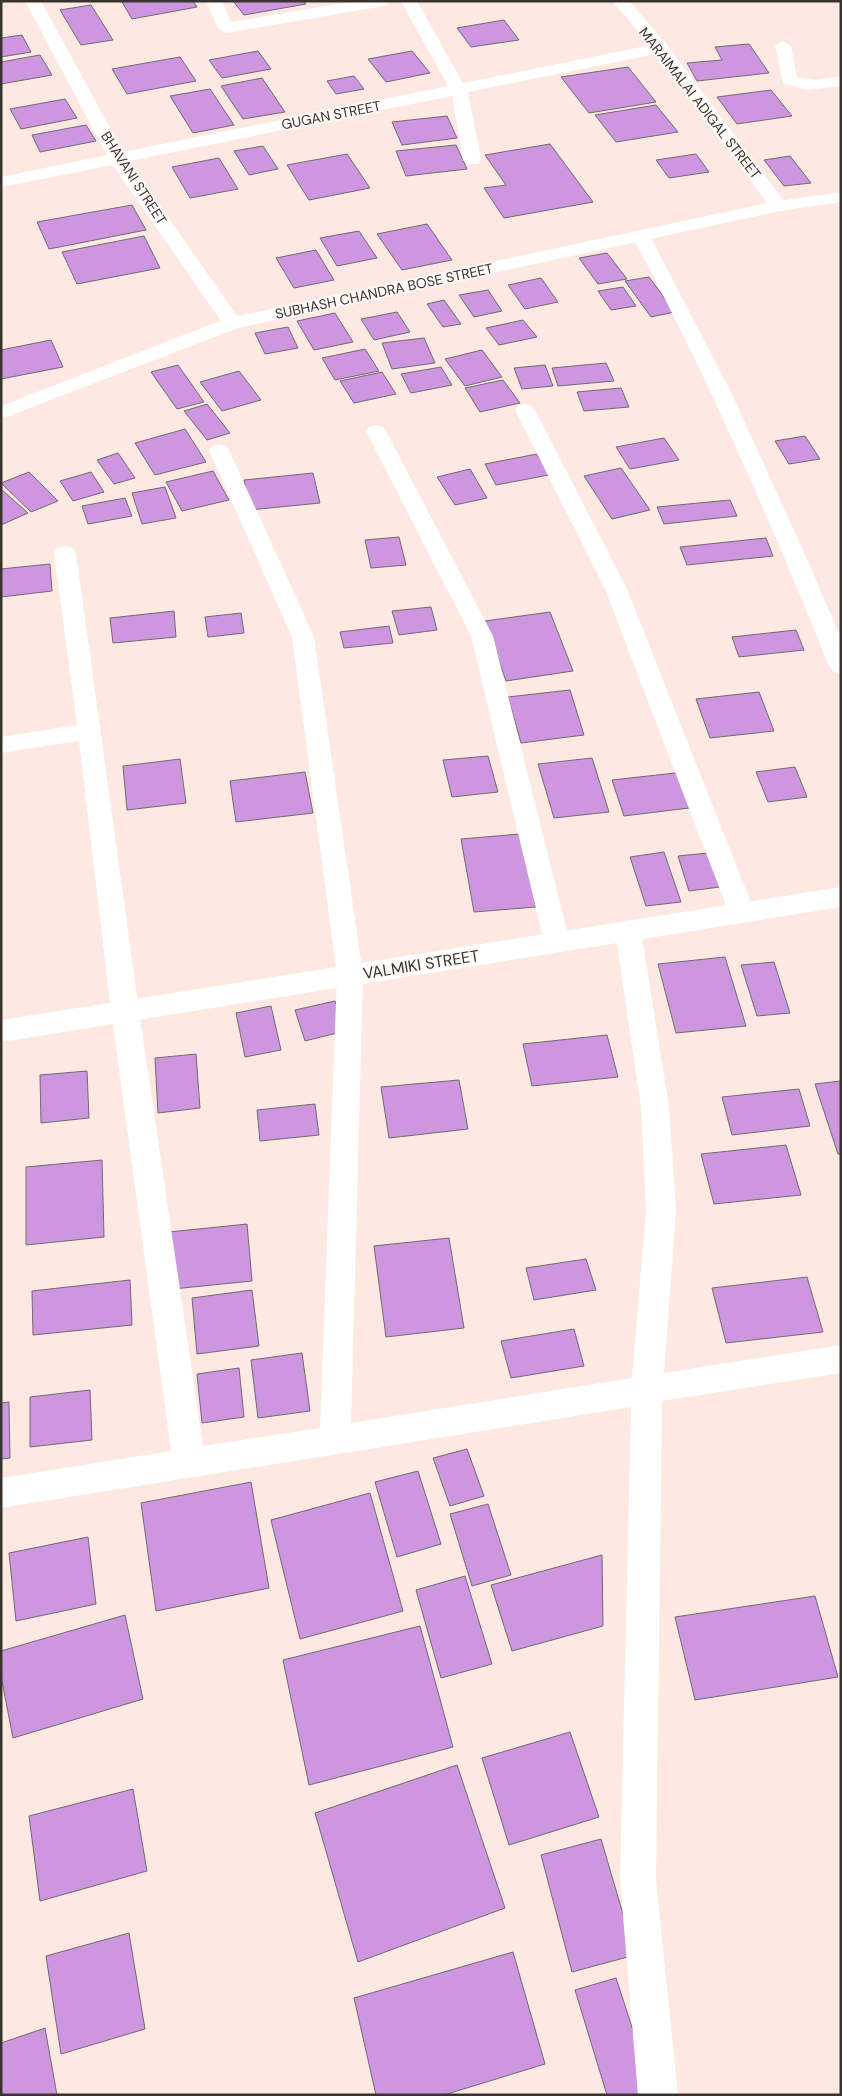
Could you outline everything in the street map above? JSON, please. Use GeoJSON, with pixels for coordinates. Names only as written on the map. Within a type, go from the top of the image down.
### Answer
{"type":"FeatureCollection","features":[{"type":"Feature","properties":{"kind":"street","name":"BHAVANI STREET"},"geometry":{"type":"LineString","coordinates":[[32,1],[118,159],[232,323]]}},
{"type":"Feature","properties":{"kind":"street"},"geometry":{"type":"LineString","coordinates":[[214,1],[226,28],[384,1]]}},
{"type":"Feature","properties":{"kind":"street"},"geometry":{"type":"LineString","coordinates":[[409,1],[459,90],[472,160]]}},
{"type":"Feature","properties":{"kind":"street","name":"MARAIMALAI ADIGAL STREET"},"geometry":{"type":"LineString","coordinates":[[620,1],[660,48],[779,206]]}},
{"type":"Feature","properties":{"kind":"street"},"geometry":{"type":"LineString","coordinates":[[783,46],[791,81],[802,85],[841,81]]}},
{"type":"Feature","properties":{"kind":"street","name":"GUGAN STREET"},"geometry":{"type":"LineString","coordinates":[[1,182],[307,118],[459,90],[660,48]]}},
{"type":"Feature","properties":{"kind":"street","name":"SUBHASH CHANDRA BOSE STREET"},"geometry":{"type":"LineString","coordinates":[[1,414],[232,323],[779,206],[841,197]]}},
{"type":"Feature","properties":{"kind":"street"},"geometry":{"type":"LineString","coordinates":[[641,236],[680,306],[794,553],[841,666]]}},
{"type":"Feature","properties":{"kind":"street"},"geometry":{"type":"LineString","coordinates":[[525,410],[616,589],[742,913]]}},
{"type":"Feature","properties":{"kind":"street"},"geometry":{"type":"LineString","coordinates":[[376,432],[482,636],[557,942]]}},
{"type":"Feature","properties":{"kind":"street"},"geometry":{"type":"LineString","coordinates":[[218,450],[303,637],[350,975],[335,1439]]}},
{"type":"Feature","properties":{"kind":"street"},"geometry":{"type":"LineString","coordinates":[[65,553],[90,731],[125,1011],[189,1462]]}},
{"type":"Feature","properties":{"kind":"street"},"geometry":{"type":"LineString","coordinates":[[1,745],[90,731]]}},
{"type":"Feature","properties":{"kind":"street","name":"VALMIKI STREET"},"geometry":{"type":"LineString","coordinates":[[1,1031],[841,897]]}},
{"type":"Feature","properties":{"kind":"street"},"geometry":{"type":"LineString","coordinates":[[628,931],[655,1107],[661,1210],[648,1390],[638,1880],[658,2095]]}},
{"type":"Feature","properties":{"kind":"street"},"geometry":{"type":"LineString","coordinates":[[1,1493],[841,1359]]}},
{"type":"Feature","properties":{"kind":"building"},"geometry":{"type":"Polygon","coordinates":[[[193,1],[197,7],[132,19],[122,2],[193,1]]]}},
{"type":"Feature","properties":{"kind":"building"},"geometry":{"type":"Polygon","coordinates":[[[233,1],[303,1],[306,4],[244,15],[233,1]]]}},
{"type":"Feature","properties":{"kind":"building"},"geometry":{"type":"Polygon","coordinates":[[[91,5],[113,40],[81,45],[60,10],[91,5]]]}},
{"type":"Feature","properties":{"kind":"building"},"geometry":{"type":"Polygon","coordinates":[[[504,20],[519,40],[471,47],[457,28],[504,20]]]}},
{"type":"Feature","properties":{"kind":"building"},"geometry":{"type":"Polygon","coordinates":[[[22,35],[31,52],[1,57],[1,38],[22,35]]]}},
{"type":"Feature","properties":{"kind":"building"},"geometry":{"type":"Polygon","coordinates":[[[749,44],[769,73],[697,81],[687,63],[722,60],[715,47],[749,44]]]}},
{"type":"Feature","properties":{"kind":"building"},"geometry":{"type":"Polygon","coordinates":[[[258,51],[271,69],[222,78],[209,60],[258,51]]]}},
{"type":"Feature","properties":{"kind":"building"},"geometry":{"type":"Polygon","coordinates":[[[412,51],[430,73],[386,82],[368,59],[412,51]]]}},
{"type":"Feature","properties":{"kind":"building"},"geometry":{"type":"Polygon","coordinates":[[[40,55],[52,75],[1,84],[1,62],[40,55]]]}},
{"type":"Feature","properties":{"kind":"building"},"geometry":{"type":"Polygon","coordinates":[[[180,57],[196,81],[127,94],[112,69],[180,57]]]}},
{"type":"Feature","properties":{"kind":"building"},"geometry":{"type":"Polygon","coordinates":[[[628,67],[656,102],[589,113],[561,77],[628,67]]]}},
{"type":"Feature","properties":{"kind":"building"},"geometry":{"type":"Polygon","coordinates":[[[354,76],[364,89],[336,94],[327,81],[354,76]]]}},
{"type":"Feature","properties":{"kind":"building"},"geometry":{"type":"Polygon","coordinates":[[[262,78],[285,112],[243,119],[221,86],[262,78]]]}},
{"type":"Feature","properties":{"kind":"building"},"geometry":{"type":"Polygon","coordinates":[[[210,89],[234,125],[193,133],[170,96],[210,89]]]}},
{"type":"Feature","properties":{"kind":"building"},"geometry":{"type":"Polygon","coordinates":[[[771,90],[792,116],[737,124],[717,97],[771,90]]]}},
{"type":"Feature","properties":{"kind":"building"},"geometry":{"type":"Polygon","coordinates":[[[65,99],[77,118],[21,129],[10,109],[65,99]]]}},
{"type":"Feature","properties":{"kind":"building"},"geometry":{"type":"Polygon","coordinates":[[[656,105],[678,132],[616,142],[595,115],[656,105]]]}},
{"type":"Feature","properties":{"kind":"building"},"geometry":{"type":"Polygon","coordinates":[[[447,116],[457,138],[402,145],[392,122],[447,116]]]}},
{"type":"Feature","properties":{"kind":"building"},"geometry":{"type":"Polygon","coordinates":[[[86,125],[96,141],[40,152],[32,135],[86,125]]]}},
{"type":"Feature","properties":{"kind":"building"},"geometry":{"type":"Polygon","coordinates":[[[550,144],[593,202],[504,218],[484,188],[506,185],[485,155],[550,144]]]}},
{"type":"Feature","properties":{"kind":"building"},"geometry":{"type":"Polygon","coordinates":[[[456,145],[467,169],[406,176],[396,151],[456,145]]]}},
{"type":"Feature","properties":{"kind":"building"},"geometry":{"type":"Polygon","coordinates":[[[263,146],[278,169],[249,175],[234,151],[263,146]]]}},
{"type":"Feature","properties":{"kind":"building"},"geometry":{"type":"Polygon","coordinates":[[[347,154],[370,188],[309,200],[287,165],[347,154]]]}},
{"type":"Feature","properties":{"kind":"building"},"geometry":{"type":"Polygon","coordinates":[[[696,154],[709,172],[669,178],[656,160],[696,154]]]}},
{"type":"Feature","properties":{"kind":"building"},"geometry":{"type":"Polygon","coordinates":[[[790,156],[811,183],[784,186],[764,160],[790,156]]]}},
{"type":"Feature","properties":{"kind":"building"},"geometry":{"type":"Polygon","coordinates":[[[219,158],[238,189],[190,198],[172,167],[219,158]]]}},
{"type":"Feature","properties":{"kind":"building"},"geometry":{"type":"Polygon","coordinates":[[[132,205],[146,230],[49,249],[37,222],[132,205]]]}},
{"type":"Feature","properties":{"kind":"building"},"geometry":{"type":"Polygon","coordinates":[[[427,224],[452,260],[402,270],[377,234],[427,224]]]}},
{"type":"Feature","properties":{"kind":"building"},"geometry":{"type":"Polygon","coordinates":[[[359,231],[377,258],[337,266],[320,238],[359,231]]]}},
{"type":"Feature","properties":{"kind":"building"},"geometry":{"type":"Polygon","coordinates":[[[144,236],[160,268],[77,284],[62,252],[144,236]]]}},
{"type":"Feature","properties":{"kind":"building"},"geometry":{"type":"Polygon","coordinates":[[[316,250],[334,280],[294,288],[276,258],[316,250]]]}},
{"type":"Feature","properties":{"kind":"building"},"geometry":{"type":"Polygon","coordinates":[[[607,253],[627,279],[598,284],[579,258],[607,253]]]}},
{"type":"Feature","properties":{"kind":"building"},"geometry":{"type":"Polygon","coordinates":[[[649,277],[675,312],[651,317],[625,281],[649,277]]]}},
{"type":"Feature","properties":{"kind":"building"},"geometry":{"type":"Polygon","coordinates":[[[541,278],[558,302],[525,309],[508,285],[541,278]]]}},
{"type":"Feature","properties":{"kind":"building"},"geometry":{"type":"Polygon","coordinates":[[[623,287],[636,306],[611,310],[598,291],[623,287]]]}},
{"type":"Feature","properties":{"kind":"building"},"geometry":{"type":"Polygon","coordinates":[[[488,290],[502,311],[474,317],[459,295],[488,290]]]}},
{"type":"Feature","properties":{"kind":"building"},"geometry":{"type":"Polygon","coordinates":[[[444,300],[461,324],[443,327],[427,304],[444,300]]]}},
{"type":"Feature","properties":{"kind":"building"},"geometry":{"type":"Polygon","coordinates":[[[397,312],[410,332],[374,340],[361,319],[397,312]]]}},
{"type":"Feature","properties":{"kind":"building"},"geometry":{"type":"Polygon","coordinates":[[[335,313],[353,342],[314,350],[297,321],[335,313]]]}},
{"type":"Feature","properties":{"kind":"building"},"geometry":{"type":"Polygon","coordinates":[[[523,320],[537,337],[499,345],[486,328],[523,320]]]}},
{"type":"Feature","properties":{"kind":"building"},"geometry":{"type":"Polygon","coordinates":[[[288,327],[298,348],[265,354],[255,333],[288,327]]]}},
{"type":"Feature","properties":{"kind":"building"},"geometry":{"type":"Polygon","coordinates":[[[424,338],[435,363],[392,369],[382,343],[424,338]]]}},
{"type":"Feature","properties":{"kind":"building"},"geometry":{"type":"Polygon","coordinates":[[[51,340],[63,367],[1,379],[1,350],[51,340]]]}},
{"type":"Feature","properties":{"kind":"building"},"geometry":{"type":"Polygon","coordinates":[[[365,349],[379,371],[335,380],[322,358],[365,349]]]}},
{"type":"Feature","properties":{"kind":"building"},"geometry":{"type":"Polygon","coordinates":[[[482,350],[502,377],[465,386],[445,359],[482,350]]]}},
{"type":"Feature","properties":{"kind":"building"},"geometry":{"type":"Polygon","coordinates":[[[606,363],[614,381],[558,386],[552,368],[606,363]]]}},
{"type":"Feature","properties":{"kind":"building"},"geometry":{"type":"Polygon","coordinates":[[[178,365],[204,402],[177,409],[151,372],[178,365]]]}},
{"type":"Feature","properties":{"kind":"building"},"geometry":{"type":"Polygon","coordinates":[[[545,365],[553,386],[522,389],[514,368],[545,365]]]}},
{"type":"Feature","properties":{"kind":"building"},"geometry":{"type":"Polygon","coordinates":[[[441,367],[452,385],[411,393],[401,374],[441,367]]]}},
{"type":"Feature","properties":{"kind":"building"},"geometry":{"type":"Polygon","coordinates":[[[239,371],[261,400],[222,411],[200,382],[239,371]]]}},
{"type":"Feature","properties":{"kind":"building"},"geometry":{"type":"Polygon","coordinates":[[[382,372],[396,394],[354,403],[340,381],[382,372]]]}},
{"type":"Feature","properties":{"kind":"building"},"geometry":{"type":"Polygon","coordinates":[[[503,380],[520,403],[480,412],[465,388],[503,380]]]}},
{"type":"Feature","properties":{"kind":"building"},"geometry":{"type":"Polygon","coordinates":[[[621,388],[629,407],[584,411],[577,392],[621,388]]]}},
{"type":"Feature","properties":{"kind":"building"},"geometry":{"type":"Polygon","coordinates":[[[207,404],[230,433],[207,440],[184,411],[207,404]]]}},
{"type":"Feature","properties":{"kind":"building"},"geometry":{"type":"Polygon","coordinates":[[[185,429],[206,462],[155,475],[135,443],[185,429]]]}},
{"type":"Feature","properties":{"kind":"building"},"geometry":{"type":"Polygon","coordinates":[[[805,436],[820,459],[789,464],[775,441],[805,436]]]}},
{"type":"Feature","properties":{"kind":"building"},"geometry":{"type":"Polygon","coordinates":[[[664,438],[679,460],[630,469],[616,447],[664,438]]]}},
{"type":"Feature","properties":{"kind":"building"},"geometry":{"type":"Polygon","coordinates":[[[118,453],[135,478],[114,484],[97,460],[118,453]]]}},
{"type":"Feature","properties":{"kind":"building"},"geometry":{"type":"Polygon","coordinates":[[[537,454],[549,475],[496,485],[485,464],[537,454]]]}},
{"type":"Feature","properties":{"kind":"building"},"geometry":{"type":"Polygon","coordinates":[[[621,468],[650,510],[612,519],[584,476],[621,468]]]}},
{"type":"Feature","properties":{"kind":"building"},"geometry":{"type":"Polygon","coordinates":[[[470,469],[487,498],[455,505],[437,477],[470,469]]]}},
{"type":"Feature","properties":{"kind":"building"},"geometry":{"type":"Polygon","coordinates":[[[213,471],[229,500],[182,511],[166,482],[213,471]]]}},
{"type":"Feature","properties":{"kind":"building"},"geometry":{"type":"Polygon","coordinates":[[[29,472],[58,501],[31,512],[1,483],[29,472]]]}},
{"type":"Feature","properties":{"kind":"building"},"geometry":{"type":"Polygon","coordinates":[[[91,472],[104,492],[73,501],[60,481],[91,472]]]}},
{"type":"Feature","properties":{"kind":"building"},"geometry":{"type":"Polygon","coordinates":[[[313,473],[320,503],[249,510],[244,480],[313,473]]]}},
{"type":"Feature","properties":{"kind":"building"},"geometry":{"type":"Polygon","coordinates":[[[165,487],[176,518],[142,524],[132,493],[165,487]]]}},
{"type":"Feature","properties":{"kind":"building"},"geometry":{"type":"Polygon","coordinates":[[[1,489],[28,513],[1,525],[1,489]]]}},
{"type":"Feature","properties":{"kind":"building"},"geometry":{"type":"Polygon","coordinates":[[[125,498],[132,516],[88,524],[82,506],[125,498]]]}},
{"type":"Feature","properties":{"kind":"building"},"geometry":{"type":"Polygon","coordinates":[[[730,500],[737,516],[664,524],[657,507],[730,500]]]}},
{"type":"Feature","properties":{"kind":"building"},"geometry":{"type":"Polygon","coordinates":[[[399,537],[406,565],[371,568],[365,540],[399,537]]]}},
{"type":"Feature","properties":{"kind":"building"},"geometry":{"type":"Polygon","coordinates":[[[766,538],[773,556],[687,565],[680,547],[766,538]]]}},
{"type":"Feature","properties":{"kind":"building"},"geometry":{"type":"Polygon","coordinates":[[[50,564],[52,591],[1,597],[1,569],[50,564]]]}},
{"type":"Feature","properties":{"kind":"building"},"geometry":{"type":"Polygon","coordinates":[[[431,607],[437,630],[399,635],[392,611],[431,607]]]}},
{"type":"Feature","properties":{"kind":"building"},"geometry":{"type":"Polygon","coordinates":[[[174,611],[176,637],[113,643],[110,618],[174,611]]]}},
{"type":"Feature","properties":{"kind":"building"},"geometry":{"type":"Polygon","coordinates":[[[550,612],[573,671],[506,681],[485,621],[550,612]]]}},
{"type":"Feature","properties":{"kind":"building"},"geometry":{"type":"Polygon","coordinates":[[[241,613],[244,633],[208,637],[205,617],[241,613]]]}},
{"type":"Feature","properties":{"kind":"building"},"geometry":{"type":"Polygon","coordinates":[[[389,626],[393,643],[344,648],[340,632],[389,626]]]}},
{"type":"Feature","properties":{"kind":"building"},"geometry":{"type":"Polygon","coordinates":[[[796,630],[804,650],[739,657],[732,637],[796,630]]]}},
{"type":"Feature","properties":{"kind":"building"},"geometry":{"type":"Polygon","coordinates":[[[570,690],[584,735],[521,743],[508,697],[570,690]]]}},
{"type":"Feature","properties":{"kind":"building"},"geometry":{"type":"Polygon","coordinates":[[[759,692],[774,731],[710,738],[696,699],[759,692]]]}},
{"type":"Feature","properties":{"kind":"building"},"geometry":{"type":"Polygon","coordinates":[[[488,756],[498,792],[452,797],[443,760],[488,756]]]}},
{"type":"Feature","properties":{"kind":"building"},"geometry":{"type":"Polygon","coordinates":[[[592,758],[609,812],[554,818],[538,764],[592,758]]]}},
{"type":"Feature","properties":{"kind":"building"},"geometry":{"type":"Polygon","coordinates":[[[180,759],[186,803],[127,810],[123,766],[180,759]]]}},
{"type":"Feature","properties":{"kind":"building"},"geometry":{"type":"Polygon","coordinates":[[[795,767],[807,797],[768,802],[756,772],[795,767]]]}},
{"type":"Feature","properties":{"kind":"building"},"geometry":{"type":"Polygon","coordinates":[[[305,772],[313,813],[236,822],[230,781],[305,772]]]}},
{"type":"Feature","properties":{"kind":"building"},"geometry":{"type":"Polygon","coordinates":[[[684,772],[697,807],[624,816],[612,780],[684,772]]]}},
{"type":"Feature","properties":{"kind":"building"},"geometry":{"type":"Polygon","coordinates":[[[520,834],[536,907],[474,912],[461,839],[520,834]]]}},
{"type":"Feature","properties":{"kind":"building"},"geometry":{"type":"Polygon","coordinates":[[[664,852],[681,902],[646,906],[630,857],[664,852]]]}},
{"type":"Feature","properties":{"kind":"building"},"geometry":{"type":"Polygon","coordinates":[[[708,853],[720,887],[689,891],[678,856],[708,853]]]}},
{"type":"Feature","properties":{"kind":"building"},"geometry":{"type":"Polygon","coordinates":[[[725,957],[746,1026],[676,1033],[658,964],[725,957]]]}},
{"type":"Feature","properties":{"kind":"building"},"geometry":{"type":"Polygon","coordinates":[[[774,962],[790,1013],[757,1016],[741,965],[774,962]]]}},
{"type":"Feature","properties":{"kind":"building"},"geometry":{"type":"Polygon","coordinates":[[[335,1001],[345,1031],[305,1041],[295,1010],[335,1001]]]}},
{"type":"Feature","properties":{"kind":"building"},"geometry":{"type":"Polygon","coordinates":[[[271,1006],[281,1050],[245,1057],[236,1013],[271,1006]]]}},
{"type":"Feature","properties":{"kind":"building"},"geometry":{"type":"Polygon","coordinates":[[[607,1035],[618,1077],[532,1086],[523,1044],[607,1035]]]}},
{"type":"Feature","properties":{"kind":"building"},"geometry":{"type":"Polygon","coordinates":[[[196,1054],[200,1108],[158,1113],[155,1058],[196,1054]]]}},
{"type":"Feature","properties":{"kind":"building"},"geometry":{"type":"Polygon","coordinates":[[[87,1071],[89,1118],[41,1123],[40,1075],[87,1071]]]}},
{"type":"Feature","properties":{"kind":"building"},"geometry":{"type":"Polygon","coordinates":[[[459,1080],[468,1129],[389,1138],[381,1087],[459,1080]]]}},
{"type":"Feature","properties":{"kind":"building"},"geometry":{"type":"Polygon","coordinates":[[[841,1081],[841,1154],[838,1154],[815,1084],[841,1081]]]}},
{"type":"Feature","properties":{"kind":"building"},"geometry":{"type":"Polygon","coordinates":[[[799,1089],[810,1126],[732,1135],[722,1097],[799,1089]]]}},
{"type":"Feature","properties":{"kind":"building"},"geometry":{"type":"Polygon","coordinates":[[[315,1104],[319,1135],[260,1141],[257,1110],[315,1104]]]}},
{"type":"Feature","properties":{"kind":"building"},"geometry":{"type":"Polygon","coordinates":[[[786,1145],[801,1195],[714,1204],[701,1154],[786,1145]]]}},
{"type":"Feature","properties":{"kind":"building"},"geometry":{"type":"Polygon","coordinates":[[[102,1160],[104,1237],[26,1245],[26,1167],[102,1160]]]}},
{"type":"Feature","properties":{"kind":"building"},"geometry":{"type":"Polygon","coordinates":[[[247,1224],[252,1281],[173,1289],[169,1232],[247,1224]]]}},
{"type":"Feature","properties":{"kind":"building"},"geometry":{"type":"Polygon","coordinates":[[[449,1238],[464,1328],[386,1337],[374,1246],[449,1238]]]}},
{"type":"Feature","properties":{"kind":"building"},"geometry":{"type":"Polygon","coordinates":[[[586,1259],[596,1290],[534,1300],[526,1268],[586,1259]]]}},
{"type":"Feature","properties":{"kind":"building"},"geometry":{"type":"Polygon","coordinates":[[[807,1277],[823,1332],[726,1343],[712,1288],[807,1277]]]}},
{"type":"Feature","properties":{"kind":"building"},"geometry":{"type":"Polygon","coordinates":[[[130,1280],[132,1325],[33,1335],[32,1291],[130,1280]]]}},
{"type":"Feature","properties":{"kind":"building"},"geometry":{"type":"Polygon","coordinates":[[[252,1290],[259,1346],[197,1354],[192,1298],[252,1290]]]}},
{"type":"Feature","properties":{"kind":"building"},"geometry":{"type":"Polygon","coordinates":[[[574,1329],[584,1366],[511,1378],[501,1341],[574,1329]]]}},
{"type":"Feature","properties":{"kind":"building"},"geometry":{"type":"Polygon","coordinates":[[[302,1353],[310,1411],[258,1418],[251,1360],[302,1353]]]}},
{"type":"Feature","properties":{"kind":"building"},"geometry":{"type":"Polygon","coordinates":[[[239,1368],[244,1417],[202,1423],[197,1374],[239,1368]]]}},
{"type":"Feature","properties":{"kind":"building"},"geometry":{"type":"Polygon","coordinates":[[[90,1390],[92,1440],[30,1447],[30,1397],[90,1390]]]}},
{"type":"Feature","properties":{"kind":"building"},"geometry":{"type":"Polygon","coordinates":[[[9,1402],[10,1458],[1,1459],[1,1403],[9,1402]]]}},
{"type":"Feature","properties":{"kind":"building"},"geometry":{"type":"Polygon","coordinates":[[[467,1449],[484,1496],[450,1506],[433,1458],[467,1449]]]}},
{"type":"Feature","properties":{"kind":"building"},"geometry":{"type":"Polygon","coordinates":[[[418,1471],[441,1544],[397,1557],[375,1482],[418,1471]]]}},
{"type":"Feature","properties":{"kind":"building"},"geometry":{"type":"Polygon","coordinates":[[[251,1482],[269,1588],[156,1611],[141,1503],[251,1482]]]}},
{"type":"Feature","properties":{"kind":"building"},"geometry":{"type":"Polygon","coordinates":[[[370,1493],[403,1611],[300,1639],[271,1520],[370,1493]]]}},
{"type":"Feature","properties":{"kind":"building"},"geometry":{"type":"Polygon","coordinates":[[[488,1504],[511,1575],[472,1586],[450,1514],[488,1504]]]}},
{"type":"Feature","properties":{"kind":"building"},"geometry":{"type":"Polygon","coordinates":[[[88,1537],[96,1604],[16,1621],[9,1553],[88,1537]]]}},
{"type":"Feature","properties":{"kind":"building"},"geometry":{"type":"Polygon","coordinates":[[[602,1555],[603,1626],[512,1651],[491,1585],[602,1555]]]}},
{"type":"Feature","properties":{"kind":"building"},"geometry":{"type":"Polygon","coordinates":[[[465,1576],[492,1664],[441,1678],[416,1590],[465,1576]]]}},
{"type":"Feature","properties":{"kind":"building"},"geometry":{"type":"Polygon","coordinates":[[[815,1596],[838,1677],[695,1700],[675,1617],[815,1596]]]}},
{"type":"Feature","properties":{"kind":"building"},"geometry":{"type":"Polygon","coordinates":[[[125,1615],[143,1699],[13,1738],[1,1676],[1,1651],[125,1615]]]}},
{"type":"Feature","properties":{"kind":"building"},"geometry":{"type":"Polygon","coordinates":[[[420,1626],[453,1747],[309,1785],[283,1660],[420,1626]]]}},
{"type":"Feature","properties":{"kind":"building"},"geometry":{"type":"Polygon","coordinates":[[[570,1732],[599,1817],[509,1845],[482,1758],[570,1732]]]}},
{"type":"Feature","properties":{"kind":"building"},"geometry":{"type":"Polygon","coordinates":[[[457,1765],[505,1908],[358,1962],[315,1813],[457,1765]]]}},
{"type":"Feature","properties":{"kind":"building"},"geometry":{"type":"Polygon","coordinates":[[[133,1789],[147,1871],[40,1901],[29,1816],[133,1789]]]}},
{"type":"Feature","properties":{"kind":"building"},"geometry":{"type":"Polygon","coordinates":[[[601,1839],[635,1955],[572,1972],[541,1855],[601,1839]]]}},
{"type":"Feature","properties":{"kind":"building"},"geometry":{"type":"Polygon","coordinates":[[[129,1933],[145,2029],[61,2054],[46,1956],[129,1933]]]}},
{"type":"Feature","properties":{"kind":"building"},"geometry":{"type":"Polygon","coordinates":[[[513,1952],[545,2064],[444,2095],[376,2095],[354,1998],[513,1952]]]}},
{"type":"Feature","properties":{"kind":"building"},"geometry":{"type":"Polygon","coordinates":[[[616,1978],[654,2095],[607,2095],[575,1990],[616,1978]]]}},
{"type":"Feature","properties":{"kind":"building"},"geometry":{"type":"Polygon","coordinates":[[[45,2028],[57,2095],[1,2095],[1,2043],[45,2028]]]}}]}
